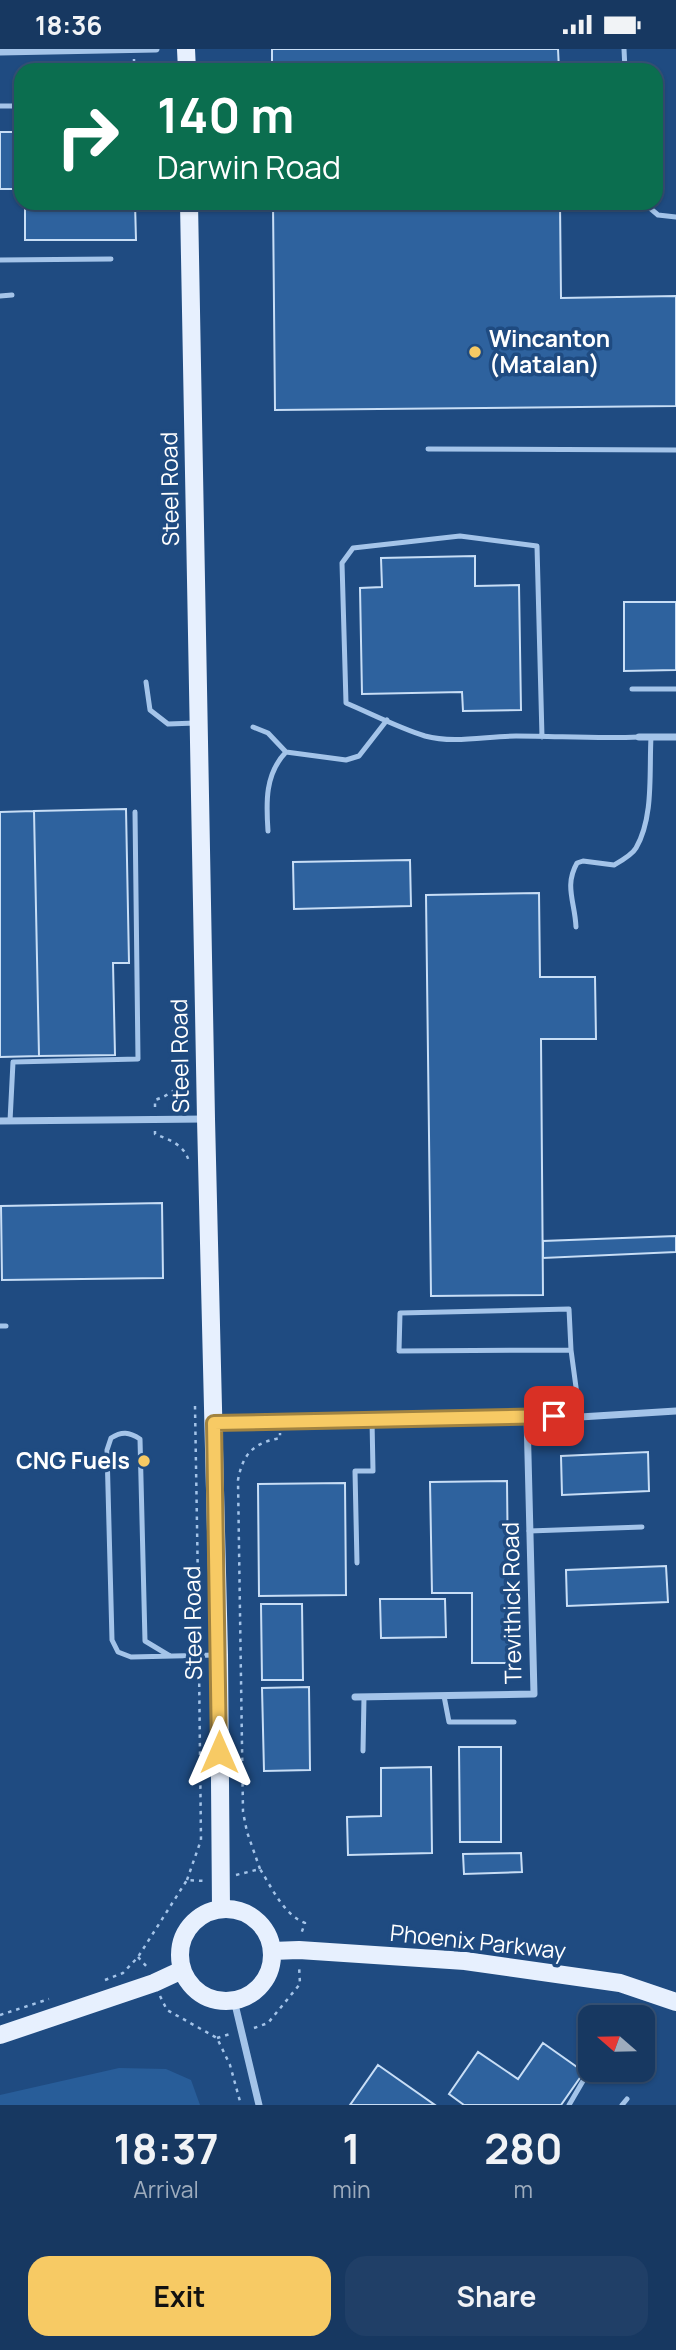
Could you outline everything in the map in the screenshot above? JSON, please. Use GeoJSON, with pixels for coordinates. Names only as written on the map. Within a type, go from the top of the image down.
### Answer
{"type":"FeatureCollection","features":[{"type":"Feature","properties":{"kind":"main road","name":"Steel Road"},"geometry":{"type":"LineString","coordinates":[[189,210],[219,1655],[221,1909]]}},
{"type":"Feature","properties":{"kind":"main road"},"geometry":{"type":"LineString","coordinates":[[221,1909],[237,1910],[252,1917],[263,1928],[272,1951],[270,1967],[263,1981],[252,1993],[234,2000],[218,2000],[203,1995],[191,1985],[182,1969],[179,1954],[191,1924],[204,1914],[221,1909]]}},
{"type":"Feature","properties":{"kind":"main road","name":"Phoenix Parkway"},"geometry":{"type":"LineString","coordinates":[[272,1951],[299,1950],[465,1961],[620,1983],[676,2002]]}},
{"type":"Feature","properties":{"kind":"main road"},"geometry":{"type":"LineString","coordinates":[[0,2035],[154,1983],[182,1969]]}},
{"type":"Feature","properties":{"kind":"street"},"geometry":{"type":"LineString","coordinates":[[0,52],[156,49]]}},
{"type":"Feature","properties":{"kind":"street"},"geometry":{"type":"LineString","coordinates":[[639,737],[676,737]]}},
{"type":"Feature","properties":{"kind":"street"},"geometry":{"type":"LineString","coordinates":[[0,1121],[206,1119]]}},
{"type":"Feature","properties":{"kind":"street"},"geometry":{"type":"LineString","coordinates":[[214,1423],[580,1417],[676,1411]]}},
{"type":"Feature","properties":{"kind":"street","name":"Trevithick Road"},"geometry":{"type":"LineString","coordinates":[[360,1697],[534,1695],[527,1416]]}},
{"type":"Feature","properties":{"kind":"street"},"geometry":{"type":"LineString","coordinates":[[234,2000],[259,2105]]}},
{"type":"Feature","properties":{"kind":"lane"},"geometry":{"type":"LineString","coordinates":[[652,210],[657,215],[676,217]]}},
{"type":"Feature","properties":{"kind":"lane"},"geometry":{"type":"LineString","coordinates":[[0,260],[111,259]]}},
{"type":"Feature","properties":{"kind":"lane"},"geometry":{"type":"LineString","coordinates":[[0,296],[12,295]]}},
{"type":"Feature","properties":{"kind":"lane"},"geometry":{"type":"LineString","coordinates":[[428,449],[676,450]]}},
{"type":"Feature","properties":{"kind":"lane"},"geometry":{"type":"LineString","coordinates":[[542,737],[537,546],[460,536],[353,548],[342,563],[346,703],[427,737],[461,739],[639,737]]}},
{"type":"Feature","properties":{"kind":"lane"},"geometry":{"type":"LineString","coordinates":[[146,682],[150,710],[168,724],[199,723]]}},
{"type":"Feature","properties":{"kind":"lane"},"geometry":{"type":"LineString","coordinates":[[632,689],[676,689]]}},
{"type":"Feature","properties":{"kind":"lane"},"geometry":{"type":"LineString","coordinates":[[253,727],[268,733],[286,752],[346,760],[359,756],[387,720]]}},
{"type":"Feature","properties":{"kind":"lane"},"geometry":{"type":"LineString","coordinates":[[576,927],[569,876],[577,863],[583,861],[614,865],[635,851],[647,811],[651,737]]}},
{"type":"Feature","properties":{"kind":"lane"},"geometry":{"type":"LineString","coordinates":[[268,831],[266,803],[269,782],[280,758],[286,752]]}},
{"type":"Feature","properties":{"kind":"lane"},"geometry":{"type":"LineString","coordinates":[[10,1121],[13,1062],[138,1059],[135,813]]}},
{"type":"Feature","properties":{"kind":"lane"},"geometry":{"type":"LineString","coordinates":[[571,1350],[400,1351],[400,1313],[569,1309],[571,1350],[580,1417]]}},
{"type":"Feature","properties":{"kind":"lane"},"geometry":{"type":"LineString","coordinates":[[357,1563],[355,1471],[373,1471],[372,1420]]}},
{"type":"Feature","properties":{"kind":"lane"},"geometry":{"type":"LineString","coordinates":[[170,1656],[145,1641],[140,1439],[130,1433],[119,1433],[111,1438],[107,1450],[112,1640],[118,1652],[131,1657],[219,1655]]}},
{"type":"Feature","properties":{"kind":"lane"},"geometry":{"type":"LineString","coordinates":[[529,1531],[642,1527]]}},
{"type":"Feature","properties":{"kind":"lane"},"geometry":{"type":"LineString","coordinates":[[444,1696],[449,1722],[514,1722]]}},
{"type":"Feature","properties":{"kind":"lane"},"geometry":{"type":"LineString","coordinates":[[360,1697],[363,1751]]}},
{"type":"Feature","properties":{"kind":"lane"},"geometry":{"type":"LineString","coordinates":[[569,2105],[582,2083]]}},
{"type":"Feature","properties":{"kind":"lane"},"geometry":{"type":"LineString","coordinates":[[622,2105],[627,2099]]}},
{"type":"Feature","properties":{"kind":"path"},"geometry":{"type":"LineString","coordinates":[[188,1069],[179,1086],[167,1096],[155,1100],[155,1134],[173,1140],[187,1153],[190,1167]]}},
{"type":"Feature","properties":{"kind":"path"},"geometry":{"type":"LineString","coordinates":[[187,1880],[201,1840],[195,1404]]}},
{"type":"Feature","properties":{"kind":"path"},"geometry":{"type":"LineString","coordinates":[[260,1869],[243,1812],[238,1480],[240,1468],[249,1451],[263,1441],[280,1439],[279,1422]]}},
{"type":"Feature","properties":{"kind":"path"},"geometry":{"type":"LineString","coordinates":[[217,2038],[268,2023],[300,1984],[299,1950],[305,1923]]}},
{"type":"Feature","properties":{"kind":"path"},"geometry":{"type":"LineString","coordinates":[[99,1983],[123,1973],[138,1957],[146,1965],[167,2010],[217,2038],[230,2065],[241,2105]]}},
{"type":"Feature","properties":{"kind":"path"},"geometry":{"type":"LineString","coordinates":[[0,2015],[50,1999]]}},
{"type":"Feature","properties":{"kind":"shaded area"},"geometry":{"type":"Polygon","coordinates":[[[119,2068],[166,2069],[191,2080],[200,2105],[0,2105],[0,2095],[119,2068]]]}},
{"type":"Feature","properties":{"kind":"building"},"geometry":{"type":"Polygon","coordinates":[[[272,49],[558,49],[559,63],[272,63],[272,49]]]}},
{"type":"Feature","properties":{"kind":"building"},"geometry":{"type":"Polygon","coordinates":[[[0,132],[14,132],[14,189],[0,189],[0,132]]]}},
{"type":"Feature","properties":{"kind":"building"},"geometry":{"type":"Polygon","coordinates":[[[25,210],[135,210],[136,240],[25,240],[25,210]]]}},
{"type":"Feature","properties":{"kind":"building","name":"Wincanton (Matalan)"},"geometry":{"type":"Polygon","coordinates":[[[273,210],[560,210],[561,298],[676,296],[676,406],[275,410],[273,210]]]}},
{"type":"Feature","properties":{"kind":"building"},"geometry":{"type":"Polygon","coordinates":[[[475,556],[475,586],[519,585],[521,710],[463,711],[462,692],[362,694],[360,588],[382,587],[381,558],[475,556]]]}},
{"type":"Feature","properties":{"kind":"building"},"geometry":{"type":"Polygon","coordinates":[[[624,602],[676,602],[676,670],[624,671],[624,602]]]}},
{"type":"Feature","properties":{"kind":"building"},"geometry":{"type":"Polygon","coordinates":[[[126,809],[129,963],[113,963],[115,1055],[39,1056],[34,811],[126,809]]]}},
{"type":"Feature","properties":{"kind":"building"},"geometry":{"type":"Polygon","coordinates":[[[34,811],[39,1056],[0,1057],[0,812],[34,811]]]}},
{"type":"Feature","properties":{"kind":"building"},"geometry":{"type":"Polygon","coordinates":[[[410,860],[411,906],[294,909],[293,862],[410,860]]]}},
{"type":"Feature","properties":{"kind":"building"},"geometry":{"type":"Polygon","coordinates":[[[539,893],[540,977],[595,977],[596,1039],[541,1039],[543,1295],[431,1296],[426,895],[539,893]]]}},
{"type":"Feature","properties":{"kind":"building"},"geometry":{"type":"Polygon","coordinates":[[[162,1203],[163,1278],[2,1280],[1,1206],[162,1203]]]}},
{"type":"Feature","properties":{"kind":"building"},"geometry":{"type":"Polygon","coordinates":[[[676,1236],[676,1252],[543,1258],[543,1241],[676,1236]]]}},
{"type":"Feature","properties":{"kind":"building"},"geometry":{"type":"Polygon","coordinates":[[[648,1452],[649,1491],[562,1495],[561,1456],[648,1452]]]}},
{"type":"Feature","properties":{"kind":"building"},"geometry":{"type":"Polygon","coordinates":[[[507,1481],[509,1663],[472,1663],[472,1593],[432,1593],[430,1482],[507,1481]]]}},
{"type":"Feature","properties":{"kind":"building"},"geometry":{"type":"Polygon","coordinates":[[[345,1483],[346,1595],[259,1596],[258,1484],[345,1483]]]}},
{"type":"Feature","properties":{"kind":"building"},"geometry":{"type":"Polygon","coordinates":[[[666,1566],[668,1602],[567,1606],[566,1570],[666,1566]]]}},
{"type":"Feature","properties":{"kind":"building"},"geometry":{"type":"Polygon","coordinates":[[[380,1599],[445,1599],[446,1637],[381,1638],[380,1599]]]}},
{"type":"Feature","properties":{"kind":"building"},"geometry":{"type":"Polygon","coordinates":[[[261,1604],[302,1604],[303,1680],[262,1680],[261,1604]]]}},
{"type":"Feature","properties":{"kind":"building"},"geometry":{"type":"Polygon","coordinates":[[[309,1687],[310,1770],[264,1771],[262,1688],[309,1687]]]}},
{"type":"Feature","properties":{"kind":"building"},"geometry":{"type":"Polygon","coordinates":[[[459,1747],[501,1747],[501,1842],[460,1842],[459,1747]]]}},
{"type":"Feature","properties":{"kind":"building"},"geometry":{"type":"Polygon","coordinates":[[[431,1767],[432,1853],[348,1855],[347,1817],[381,1816],[381,1768],[431,1767]]]}},
{"type":"Feature","properties":{"kind":"building"},"geometry":{"type":"Polygon","coordinates":[[[521,1853],[522,1872],[464,1874],[463,1854],[521,1853]]]}},
{"type":"Feature","properties":{"kind":"building"},"geometry":{"type":"Polygon","coordinates":[[[543,2043],[578,2068],[578,2081],[561,2105],[464,2105],[449,2094],[478,2052],[518,2079],[543,2043]]]}},
{"type":"Feature","properties":{"kind":"building"},"geometry":{"type":"Polygon","coordinates":[[[378,2065],[435,2105],[350,2105],[378,2065]]]}},
{"type":"Feature","properties":{"kind":"place","name":"Wincanton (Matalan)"},"geometry":{"type":"Point","coordinates":[475,352]}},
{"type":"Feature","properties":{"kind":"place","name":"CNG Fuels"},"geometry":{"type":"Point","coordinates":[144,1461]}},
{"type":"Feature","properties":{"kind":"route"},"geometry":{"type":"LineString","coordinates":[[219,1752],[214,1423],[554,1416]]}}]}
